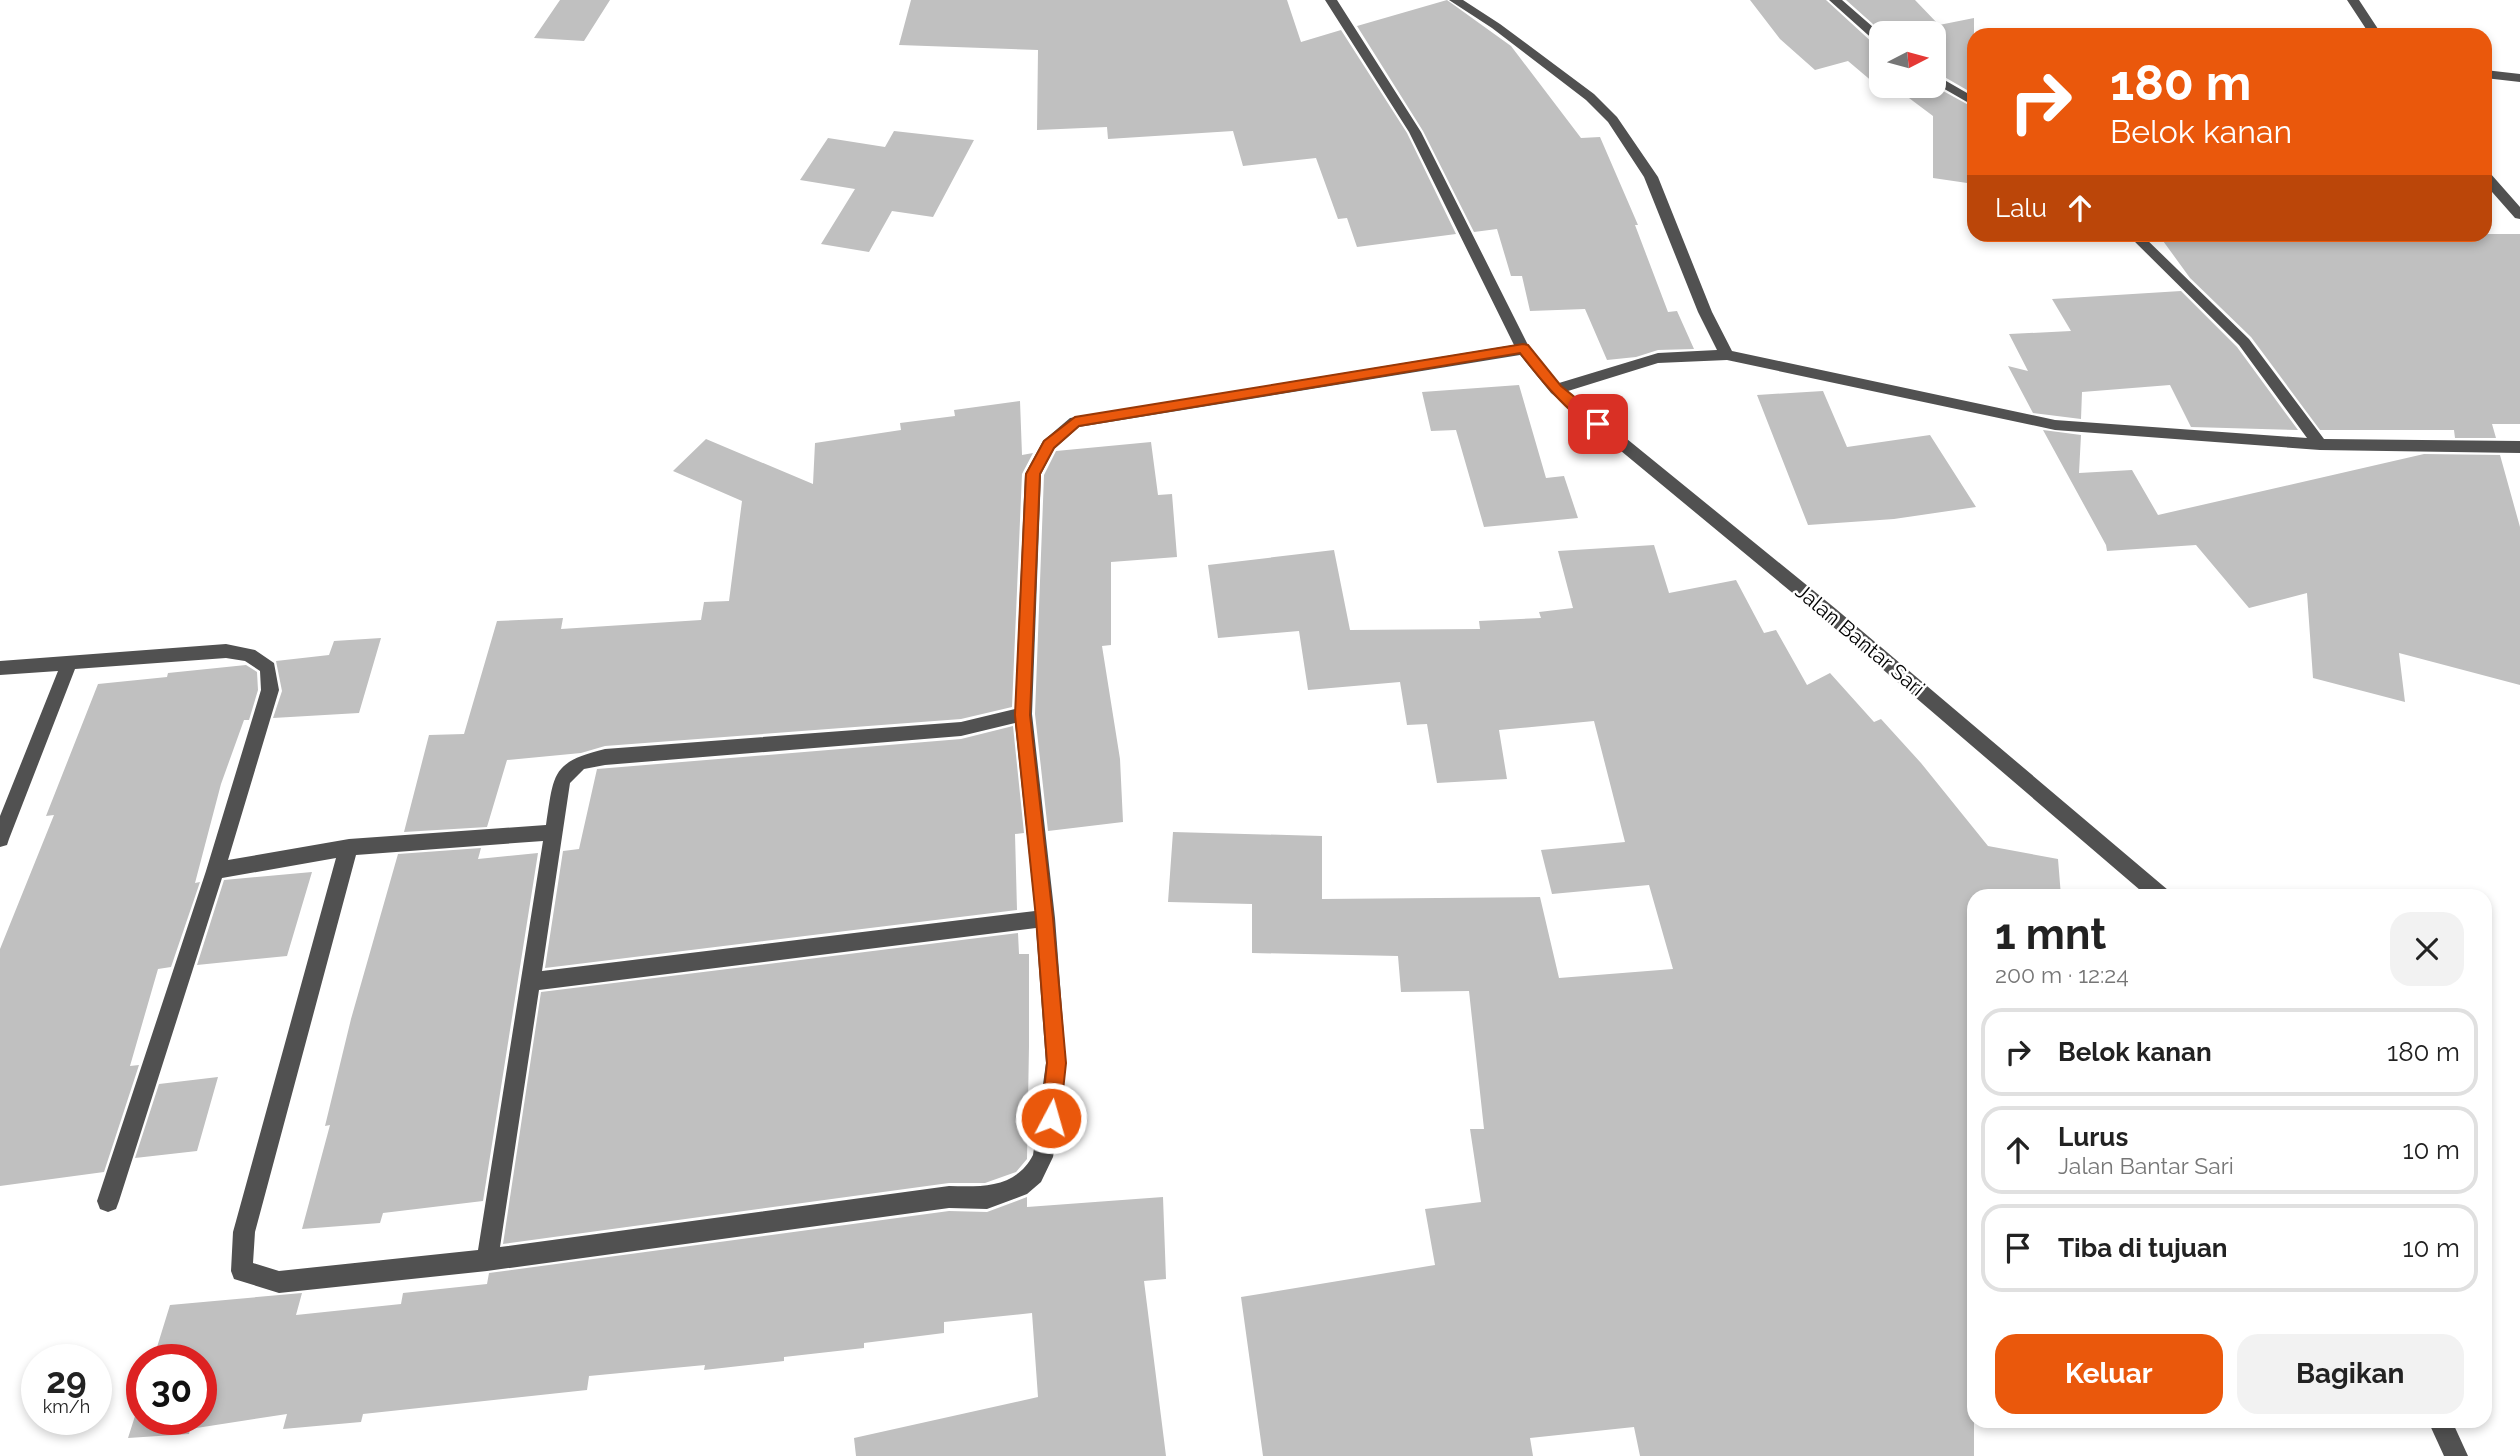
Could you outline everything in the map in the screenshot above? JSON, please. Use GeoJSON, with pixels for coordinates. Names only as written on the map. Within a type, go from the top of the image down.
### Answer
{"type":"FeatureCollection","features":[{"type":"Feature","properties":{"kind":"street","name":"Jalan Bantar Sari"},"geometry":{"type":"LineString","coordinates":[[1331,0],[1415,132],[1523,348],[1556,389],[1840,623],[2153,889]]}},
{"type":"Feature","properties":{"kind":"street"},"geometry":{"type":"LineString","coordinates":[[1455,0],[1496,26],[1590,97],[1613,120],[1651,177],[1705,312],[1727,355]]}},
{"type":"Feature","properties":{"kind":"street"},"geometry":{"type":"LineString","coordinates":[[1835,0],[1869,30]]}},
{"type":"Feature","properties":{"kind":"street"},"geometry":{"type":"LineString","coordinates":[[2353,0],[2371,28]]}},
{"type":"Feature","properties":{"kind":"street"},"geometry":{"type":"LineString","coordinates":[[2492,75],[2520,78]]}},
{"type":"Feature","properties":{"kind":"street"},"geometry":{"type":"LineString","coordinates":[[1946,85],[1967,98]]}},
{"type":"Feature","properties":{"kind":"street"},"geometry":{"type":"LineString","coordinates":[[2492,184],[2520,215]]}},
{"type":"Feature","properties":{"kind":"street"},"geometry":{"type":"LineString","coordinates":[[2141,242],[2244,342],[2320,444]]}},
{"type":"Feature","properties":{"kind":"street"},"geometry":{"type":"LineString","coordinates":[[349,847],[244,1231],[242,1271],[279,1282],[487,1260],[949,1197],[987,1198],[1019,1186],[1034,1175],[1043,1157],[1051,1118],[1056,1063],[1045,918],[1023,715],[1033,474],[1048,444],[1075,422],[1523,348]]}},
{"type":"Feature","properties":{"kind":"street"},"geometry":{"type":"LineString","coordinates":[[1556,389],[1658,358],[1727,355],[2055,425],[2320,444],[2520,447]]}},
{"type":"Feature","properties":{"kind":"street"},"geometry":{"type":"LineString","coordinates":[[0,668],[226,651],[249,655],[268,668],[270,690],[215,871],[108,1201]]}},
{"type":"Feature","properties":{"kind":"street"},"geometry":{"type":"LineString","coordinates":[[0,839],[69,663]]}},
{"type":"Feature","properties":{"kind":"street"},"geometry":{"type":"LineString","coordinates":[[487,1260],[562,780],[579,763],[605,757],[961,729],[1023,715]]}},
{"type":"Feature","properties":{"kind":"street"},"geometry":{"type":"LineString","coordinates":[[215,871],[349,847],[554,832]]}},
{"type":"Feature","properties":{"kind":"street"},"geometry":{"type":"LineString","coordinates":[[530,982],[1045,918]]}},
{"type":"Feature","properties":{"kind":"street"},"geometry":{"type":"LineString","coordinates":[[2443,1428],[2456,1456]]}},
{"type":"Feature","properties":{"kind":"building"},"geometry":{"type":"Polygon","coordinates":[[[560,0],[610,0],[584,41],[534,38],[560,0]]]}},
{"type":"Feature","properties":{"kind":"building"},"geometry":{"type":"Polygon","coordinates":[[[911,0],[1287,0],[1301,42],[1341,30],[1407,133],[1456,234],[1357,247],[1347,218],[1338,219],[1316,158],[1243,166],[1233,131],[1108,139],[1107,127],[1037,130],[1038,50],[899,45],[911,0]]]}},
{"type":"Feature","properties":{"kind":"building"},"geometry":{"type":"Polygon","coordinates":[[[1447,0],[1511,46],[1581,138],[1600,137],[1638,225],[1635,225],[1668,312],[1677,311],[1694,349],[1658,350],[1636,357],[1607,360],[1585,309],[1530,311],[1522,276],[1511,276],[1497,229],[1474,232],[1423,131],[1357,26],[1447,0]]]}},
{"type":"Feature","properties":{"kind":"building"},"geometry":{"type":"Polygon","coordinates":[[[1750,0],[1826,0],[1869,39],[1869,79],[1848,61],[1815,70],[1780,39],[1750,0]]]}},
{"type":"Feature","properties":{"kind":"building"},"geometry":{"type":"Polygon","coordinates":[[[1846,0],[1915,0],[1935,21],[1870,21],[1846,0]]]}},
{"type":"Feature","properties":{"kind":"building"},"geometry":{"type":"Polygon","coordinates":[[[1974,18],[1974,28],[1967,28],[1967,90],[1946,78],[1946,24],[1974,18]]]}},
{"type":"Feature","properties":{"kind":"building"},"geometry":{"type":"Polygon","coordinates":[[[1946,93],[1967,104],[1967,183],[1933,178],[1933,116],[1909,98],[1946,98],[1946,93]]]}},
{"type":"Feature","properties":{"kind":"building"},"geometry":{"type":"Polygon","coordinates":[[[894,131],[974,140],[933,217],[892,211],[869,252],[821,244],[855,189],[800,180],[828,138],[885,147],[894,131]]]}},
{"type":"Feature","properties":{"kind":"building"},"geometry":{"type":"Polygon","coordinates":[[[2492,234],[2520,234],[2520,424],[2492,424],[2496,438],[2455,438],[2454,430],[2320,430],[2251,337],[2190,278],[2164,242],[2492,242],[2492,234]]]}},
{"type":"Feature","properties":{"kind":"building"},"geometry":{"type":"Polygon","coordinates":[[[2181,291],[2237,347],[2298,430],[2191,427],[2170,385],[2082,392],[2081,419],[2033,413],[2008,366],[2028,371],[2009,334],[2071,331],[2052,299],[2181,291]]]}},
{"type":"Feature","properties":{"kind":"building"},"geometry":{"type":"Polygon","coordinates":[[[1519,385],[1546,478],[1564,476],[1578,518],[1484,527],[1456,430],[1431,431],[1422,392],[1519,385]]]}},
{"type":"Feature","properties":{"kind":"building"},"geometry":{"type":"Polygon","coordinates":[[[1823,391],[1847,447],[1930,435],[1976,507],[1894,519],[1808,525],[1757,395],[1823,391]]]}},
{"type":"Feature","properties":{"kind":"building"},"geometry":{"type":"Polygon","coordinates":[[[1020,401],[1022,455],[1033,453],[1022,474],[1012,707],[961,719],[605,746],[581,753],[507,760],[487,827],[404,832],[429,735],[464,734],[497,621],[563,618],[561,629],[701,620],[704,602],[729,601],[742,501],[673,471],[706,439],[813,484],[815,443],[901,430],[900,423],[955,416],[954,410],[1020,401]]]}},
{"type":"Feature","properties":{"kind":"building"},"geometry":{"type":"Polygon","coordinates":[[[2043,430],[2081,435],[2079,473],[2132,470],[2158,515],[2424,454],[2500,455],[2520,527],[2520,685],[2399,653],[2405,702],[2313,678],[2307,593],[2249,608],[2196,545],[2107,551],[2043,430]]]}},
{"type":"Feature","properties":{"kind":"building"},"geometry":{"type":"Polygon","coordinates":[[[1151,442],[1158,495],[1172,494],[1177,557],[1111,562],[1111,645],[1102,646],[1120,759],[1123,822],[1048,831],[1035,714],[1044,475],[1056,451],[1151,442]]]}},
{"type":"Feature","properties":{"kind":"building"},"geometry":{"type":"Polygon","coordinates":[[[1654,545],[1669,593],[1736,580],[1764,633],[1776,630],[1807,685],[1830,673],[1874,722],[1881,719],[1921,763],[1988,846],[2058,859],[2060,889],[1967,889],[1967,1428],[1974,1428],[1974,1456],[1640,1456],[1634,1427],[1530,1438],[1533,1456],[1263,1456],[1241,1297],[1435,1265],[1425,1209],[1481,1202],[1470,1129],[1484,1129],[1469,991],[1401,992],[1398,956],[1252,953],[1252,904],[1168,902],[1173,832],[1322,836],[1322,899],[1540,897],[1559,978],[1673,969],[1649,885],[1552,894],[1541,850],[1625,842],[1594,721],[1499,730],[1507,779],[1437,783],[1427,724],[1407,725],[1400,682],[1308,690],[1299,631],[1218,638],[1208,565],[1334,550],[1350,630],[1480,629],[1479,621],[1541,618],[1539,612],[1573,608],[1558,551],[1654,545]]]}},
{"type":"Feature","properties":{"kind":"building"},"geometry":{"type":"Polygon","coordinates":[[[381,638],[359,713],[273,718],[282,691],[276,661],[329,655],[334,641],[381,638]]]}},
{"type":"Feature","properties":{"kind":"building"},"geometry":{"type":"Polygon","coordinates":[[[246,665],[257,672],[258,690],[249,720],[244,720],[221,784],[195,883],[200,882],[171,967],[158,969],[130,1066],[139,1065],[104,1172],[0,1186],[0,949],[54,815],[46,816],[98,684],[246,665]]]}},
{"type":"Feature","properties":{"kind":"building"},"geometry":{"type":"Polygon","coordinates":[[[1013,726],[1024,833],[1015,834],[1017,910],[545,968],[563,851],[579,849],[597,769],[961,739],[1013,726]]]}},
{"type":"Feature","properties":{"kind":"building"},"geometry":{"type":"Polygon","coordinates":[[[481,848],[478,859],[538,853],[483,1201],[383,1213],[380,1223],[302,1229],[330,1125],[325,1126],[351,1019],[398,854],[481,848]]]}},
{"type":"Feature","properties":{"kind":"building"},"geometry":{"type":"Polygon","coordinates":[[[312,872],[287,956],[197,965],[224,880],[312,872]]]}},
{"type":"Feature","properties":{"kind":"building"},"geometry":{"type":"Polygon","coordinates":[[[1018,933],[1019,954],[1029,954],[1029,1046],[1027,1159],[1016,1172],[985,1183],[949,1183],[503,1244],[541,992],[1018,933]]]}},
{"type":"Feature","properties":{"kind":"building"},"geometry":{"type":"Polygon","coordinates":[[[218,1077],[197,1151],[135,1158],[159,1084],[218,1077]]]}},
{"type":"Feature","properties":{"kind":"building"},"geometry":{"type":"Polygon","coordinates":[[[1027,1197],[1027,1207],[1163,1197],[1166,1279],[1144,1281],[1166,1456],[856,1456],[854,1438],[1038,1397],[1032,1313],[944,1322],[944,1333],[864,1343],[864,1348],[784,1357],[784,1361],[704,1370],[705,1365],[589,1376],[587,1390],[363,1414],[361,1422],[283,1429],[287,1414],[217,1425],[217,1344],[158,1344],[170,1305],[302,1293],[296,1315],[401,1304],[403,1293],[487,1284],[489,1273],[949,1211],[987,1212],[1027,1197]]]}},
{"type":"Feature","properties":{"kind":"building"},"geometry":{"type":"Polygon","coordinates":[[[129,1435],[174,1435],[128,1438],[129,1435]]]}},
{"type":"Feature","properties":{"kind":"route"},"geometry":{"type":"LineString","coordinates":[[1051,1118],[1056,1063],[1045,918],[1023,715],[1033,474],[1048,444],[1075,422],[1523,348],[1556,389],[1598,424]]}}]}
